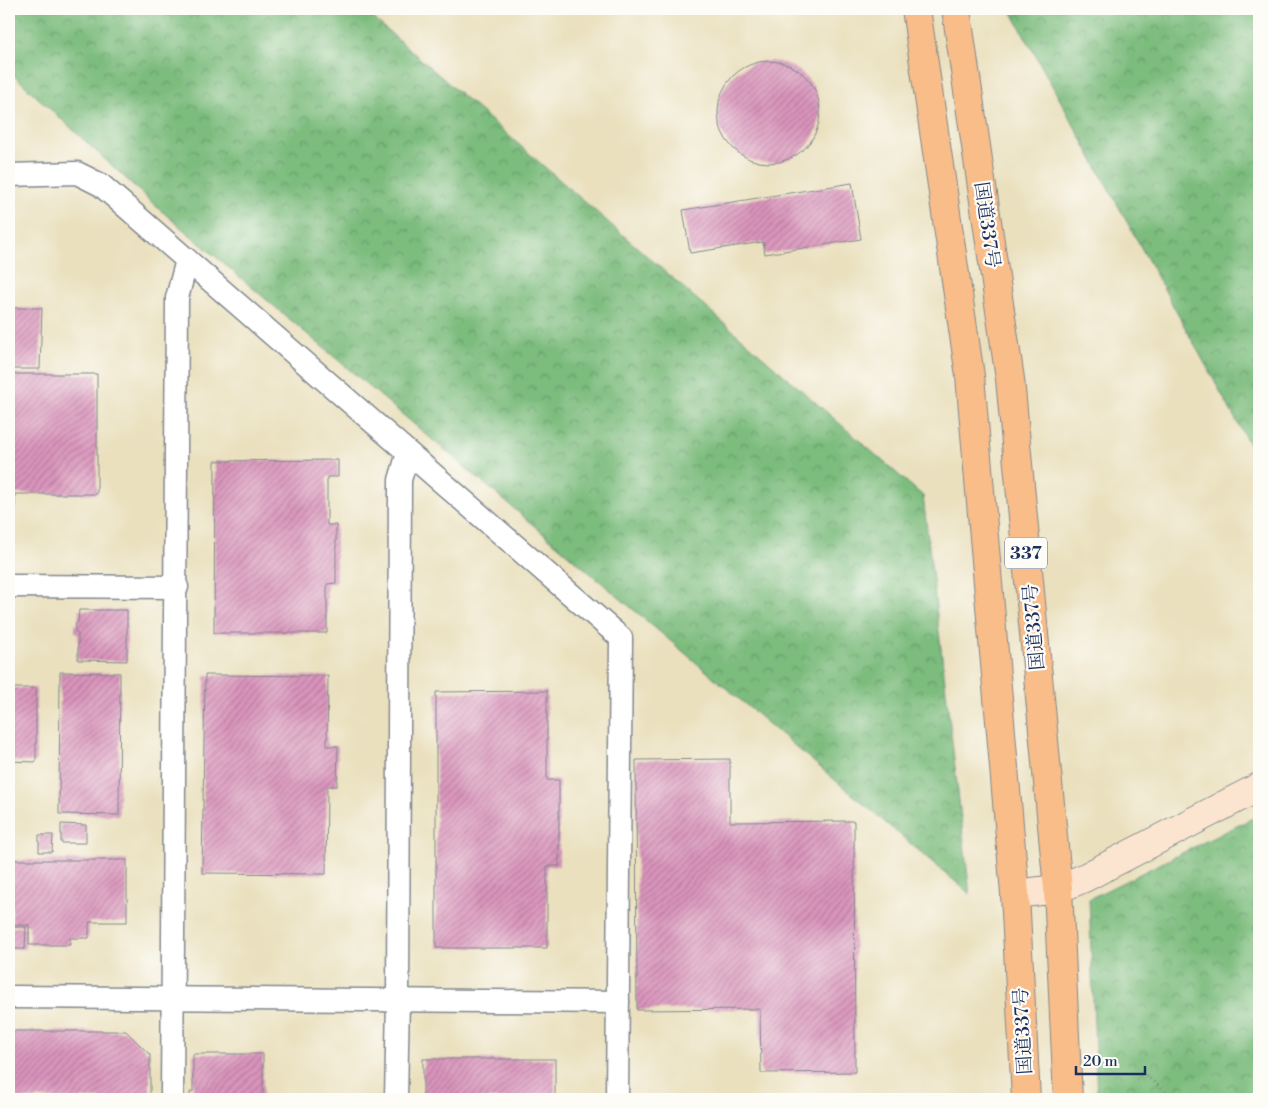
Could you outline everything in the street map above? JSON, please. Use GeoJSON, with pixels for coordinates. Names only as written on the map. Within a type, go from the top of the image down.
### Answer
{"type":"FeatureCollection","features":[{"type":"Feature","properties":{"kind":"highway","name":"国道337号"},"geometry":{"type":"LineString","coordinates":[[916,9],[970,376],[1015,894],[1026,1099]]}},
{"type":"Feature","properties":{"kind":"highway","name":"国道337号"},"geometry":{"type":"LineString","coordinates":[[956,9],[1010,379],[1058,889],[1068,1099]]}},
{"type":"Feature","properties":{"kind":"street"},"geometry":{"type":"LineString","coordinates":[[9,175],[78,173],[101,186],[621,638],[617,1099]]}},
{"type":"Feature","properties":{"kind":"street"},"geometry":{"type":"LineString","coordinates":[[172,1099],[177,298],[187,260]]}},
{"type":"Feature","properties":{"kind":"street"},"geometry":{"type":"LineString","coordinates":[[396,1099],[400,480],[408,453]]}},
{"type":"Feature","properties":{"kind":"street"},"geometry":{"type":"LineString","coordinates":[[9,586],[176,587]]}},
{"type":"Feature","properties":{"kind":"street"},"geometry":{"type":"LineString","coordinates":[[1015,894],[1058,889],[1084,878],[1259,787]]}},
{"type":"Feature","properties":{"kind":"street"},"geometry":{"type":"LineString","coordinates":[[9,997],[618,1002]]}},
{"type":"Feature","properties":{"kind":"path"},"geometry":{"type":"LineString","coordinates":[[1142,1072],[1174,1099]]}},
{"type":"Feature","properties":{"kind":"green space"},"geometry":{"type":"Polygon","coordinates":[[[9,9],[363,9],[923,496],[970,894],[158,208],[9,71],[9,9]]]}},
{"type":"Feature","properties":{"kind":"green space"},"geometry":{"type":"Polygon","coordinates":[[[1010,9],[1259,9],[1259,462],[1010,9]]]}},
{"type":"Feature","properties":{"kind":"green space"},"geometry":{"type":"Polygon","coordinates":[[[1259,815],[1259,1099],[1097,1099],[1089,899],[1259,815]]]}},
{"type":"Feature","properties":{"kind":"building"},"geometry":{"type":"Polygon","coordinates":[[[769,61],[789,65],[805,76],[816,92],[820,112],[816,132],[805,148],[789,159],[769,163],[749,159],[733,148],[722,132],[718,112],[722,92],[733,76],[749,65],[769,61]]]}},
{"type":"Feature","properties":{"kind":"building"},"geometry":{"type":"Polygon","coordinates":[[[852,183],[861,239],[765,254],[763,242],[690,253],[683,210],[852,183]]]}},
{"type":"Feature","properties":{"kind":"building"},"geometry":{"type":"Polygon","coordinates":[[[11,308],[42,308],[40,369],[9,369],[9,315],[11,315],[11,308]]]}},
{"type":"Feature","properties":{"kind":"building"},"geometry":{"type":"Polygon","coordinates":[[[9,374],[97,374],[97,494],[15,494],[15,513],[9,513],[9,374]]]}},
{"type":"Feature","properties":{"kind":"building"},"geometry":{"type":"Polygon","coordinates":[[[338,460],[338,477],[327,477],[327,525],[336,525],[336,583],[327,584],[327,633],[214,633],[215,461],[338,460]]]}},
{"type":"Feature","properties":{"kind":"building"},"geometry":{"type":"Polygon","coordinates":[[[79,610],[127,610],[127,661],[78,660],[78,634],[75,632],[75,625],[78,622],[79,610]]]}},
{"type":"Feature","properties":{"kind":"building"},"geometry":{"type":"Polygon","coordinates":[[[60,672],[120,673],[119,815],[59,814],[60,672]]]}},
{"type":"Feature","properties":{"kind":"building"},"geometry":{"type":"Polygon","coordinates":[[[205,675],[328,676],[327,746],[338,746],[337,786],[327,786],[326,874],[202,873],[205,675]]]}},
{"type":"Feature","properties":{"kind":"building"},"geometry":{"type":"Polygon","coordinates":[[[9,688],[36,688],[36,762],[9,761],[9,688]]]}},
{"type":"Feature","properties":{"kind":"building"},"geometry":{"type":"Polygon","coordinates":[[[547,691],[547,780],[559,780],[559,866],[547,866],[547,948],[436,948],[436,692],[547,691]]]}},
{"type":"Feature","properties":{"kind":"building"},"geometry":{"type":"Polygon","coordinates":[[[730,759],[730,822],[854,821],[855,1072],[761,1073],[760,1009],[637,1010],[636,760],[730,759]]]}},
{"type":"Feature","properties":{"kind":"building"},"geometry":{"type":"Polygon","coordinates":[[[61,824],[86,825],[86,843],[61,843],[61,824]]]}},
{"type":"Feature","properties":{"kind":"building"},"geometry":{"type":"Polygon","coordinates":[[[39,835],[53,835],[52,852],[39,852],[39,835]]]}},
{"type":"Feature","properties":{"kind":"building"},"geometry":{"type":"Polygon","coordinates":[[[12,860],[127,860],[127,922],[89,922],[89,938],[70,938],[70,945],[29,945],[29,925],[12,925],[12,860]]]}},
{"type":"Feature","properties":{"kind":"building"},"geometry":{"type":"Polygon","coordinates":[[[9,927],[26,927],[25,949],[9,949],[9,927]]]}},
{"type":"Feature","properties":{"kind":"building"},"geometry":{"type":"Polygon","coordinates":[[[9,1031],[126,1031],[150,1055],[150,1099],[9,1099],[9,1031]]]}},
{"type":"Feature","properties":{"kind":"building"},"geometry":{"type":"Polygon","coordinates":[[[193,1054],[263,1054],[263,1099],[190,1099],[190,1092],[193,1092],[193,1054]]]}},
{"type":"Feature","properties":{"kind":"building"},"geometry":{"type":"Polygon","coordinates":[[[423,1059],[555,1059],[555,1099],[423,1099],[423,1059]]]}}]}
